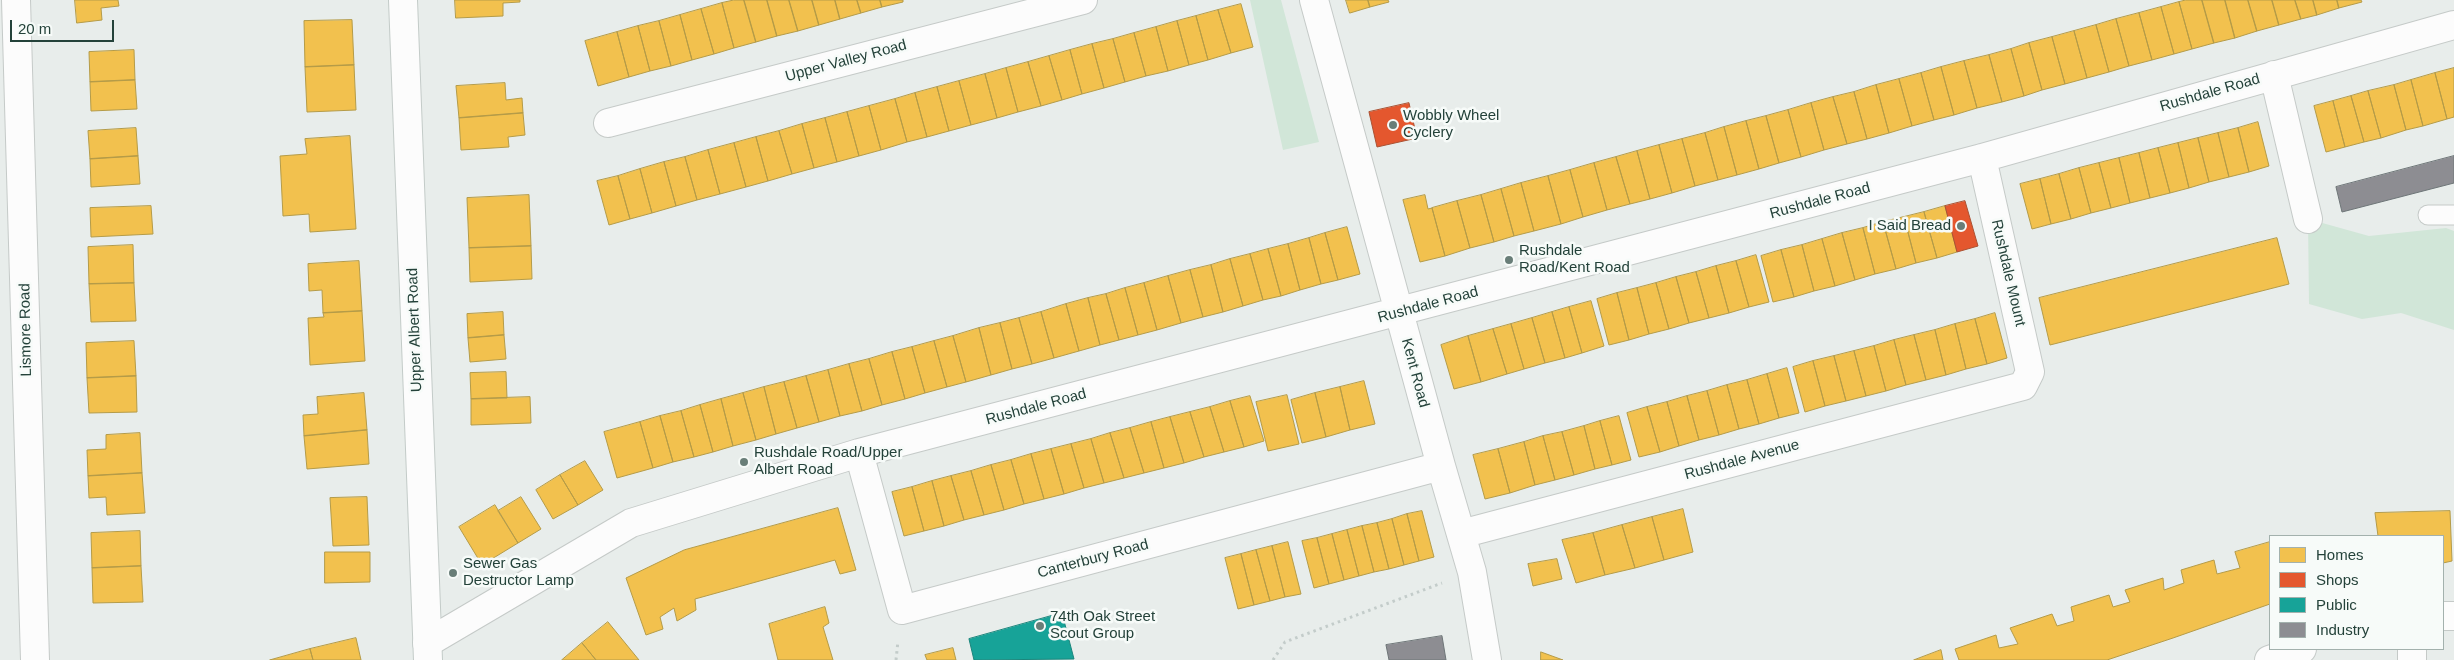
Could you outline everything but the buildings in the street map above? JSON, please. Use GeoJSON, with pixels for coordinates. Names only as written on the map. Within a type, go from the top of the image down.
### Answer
{"type":"FeatureCollection","features":[{"type":"Feature","properties":{"kind":"street","name":"Lismore Road"},"geometry":{"type":"LineString","coordinates":[[16,0],[35,660]]}},
{"type":"Feature","properties":{"kind":"street","name":"Upper Albert Road"},"geometry":{"type":"LineString","coordinates":[[403,0],[427,652]]}},
{"type":"Feature","properties":{"kind":"street","name":"Upper Valley Road"},"geometry":{"type":"LineString","coordinates":[[608,123],[1083,0]]}},
{"type":"Feature","properties":{"kind":"street","name":"Kent Road"},"geometry":{"type":"LineString","coordinates":[[1314,0],[1440,466],[1472,572],[1487,660]]}},
{"type":"Feature","properties":{"kind":"street","name":"Rushdale Road"},"geometry":{"type":"LineString","coordinates":[[427,652],[631,523],[859,453],[1399,313],[1982,158],[2454,25]]}},
{"type":"Feature","properties":{"kind":"street"},"geometry":{"type":"LineString","coordinates":[[2274,75],[2308,218]]}},
{"type":"Feature","properties":{"kind":"street","name":"Rushdale Mount"},"geometry":{"type":"LineString","coordinates":[[1982,158],[2030,372],[2023,386]]}},
{"type":"Feature","properties":{"kind":"street","name":"Rushdale Avenue"},"geometry":{"type":"LineString","coordinates":[[1461,534],[2023,386]]}},
{"type":"Feature","properties":{"kind":"street","name":"Canterbury Road"},"geometry":{"type":"LineString","coordinates":[[859,453],[902,610],[1440,466]]}},
{"type":"Feature","properties":{"kind":"street"},"geometry":{"type":"LineString","coordinates":[[2269,660],[2299,650]]}},
{"type":"Feature","properties":{"kind":"lane"},"geometry":{"type":"LineString","coordinates":[[2428,215],[2454,215]]}},
{"type":"Feature","properties":{"kind":"path"},"geometry":{"type":"LineString","coordinates":[[1273,660],[1285,642],[1472,572]]}},
{"type":"Feature","properties":{"kind":"green space"},"geometry":{"type":"Polygon","coordinates":[[[1250,0],[1281,0],[1319,142],[1283,150],[1250,0]]]}},
{"type":"Feature","properties":{"kind":"green space"},"geometry":{"type":"Polygon","coordinates":[[[2308,219],[2369,236],[2446,228],[2454,231],[2454,330],[2401,313],[2362,319],[2309,304],[2308,219]]]}},
{"type":"Feature","properties":{"kind":"place","name":"Wobbly Wheel Cyclery"},"geometry":{"type":"Point","coordinates":[1393,125]}},
{"type":"Feature","properties":{"kind":"place","name":"I Said Bread"},"geometry":{"type":"Point","coordinates":[1961,226]}},
{"type":"Feature","properties":{"kind":"place","name":"Rushdale Road/Kent Road"},"geometry":{"type":"Point","coordinates":[1509,260]}},
{"type":"Feature","properties":{"kind":"place","name":"Rushdale Road/Upper Albert Road"},"geometry":{"type":"Point","coordinates":[744,462]}},
{"type":"Feature","properties":{"kind":"place","name":"Sewer Gas Destructor Lamp"},"geometry":{"type":"Point","coordinates":[453,573]}},
{"type":"Feature","properties":{"kind":"place","name":"74th Oak Street Scout Group"},"geometry":{"type":"Point","coordinates":[1040,626]}}]}
